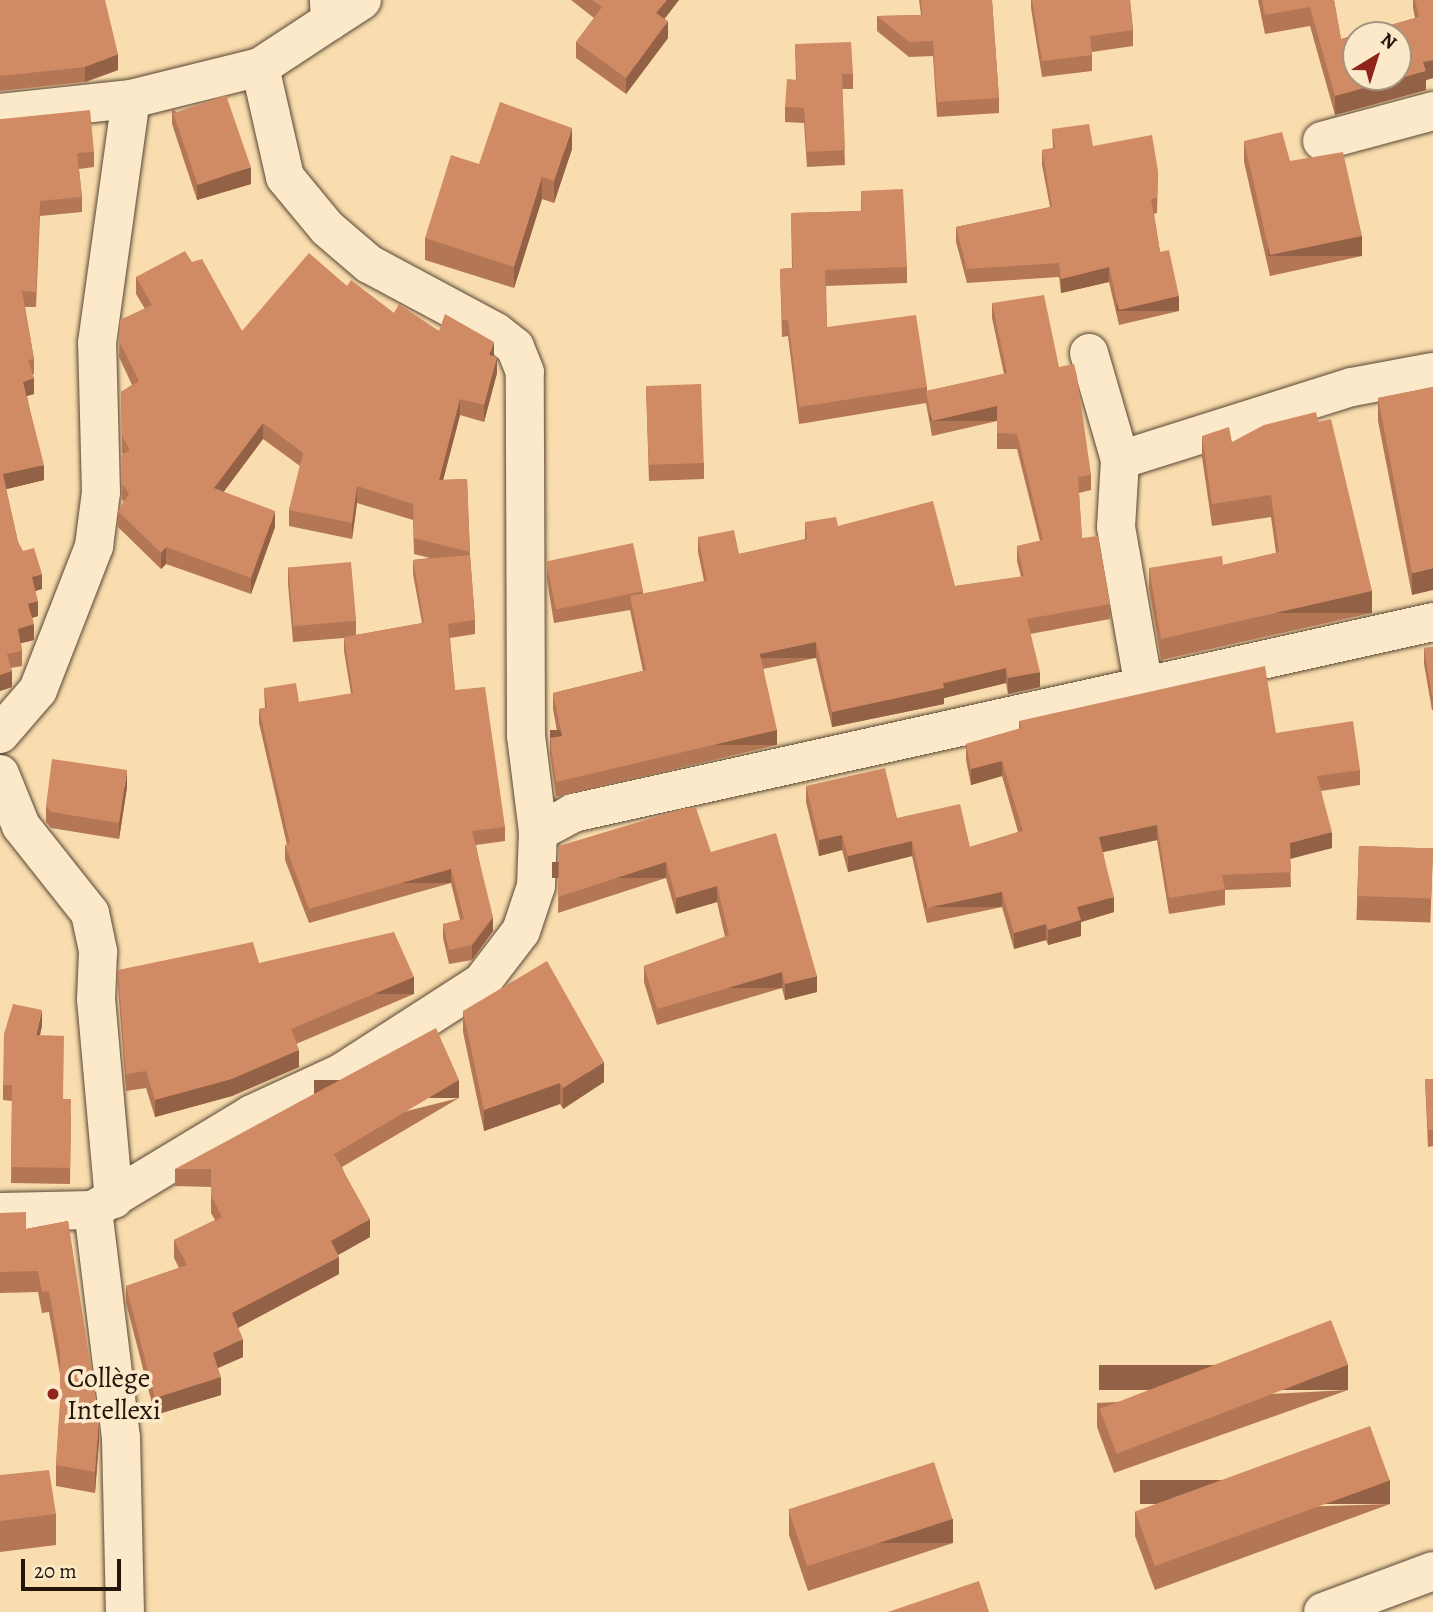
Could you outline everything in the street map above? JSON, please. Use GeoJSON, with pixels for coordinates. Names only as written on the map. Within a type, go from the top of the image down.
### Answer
{"type":"FeatureCollection","features":[{"type":"Feature","properties":{"kind":"street"},"geometry":{"type":"LineString","coordinates":[[0,113],[131,99],[260,67],[329,10],[362,0]]}},
{"type":"Feature","properties":{"kind":"street"},"geometry":{"type":"LineString","coordinates":[[0,1212],[104,1204],[252,1114],[341,1073],[482,982],[521,931],[536,886],[538,832],[526,736],[525,372],[515,347],[496,332],[369,264],[302,201],[285,177],[260,67]]}},
{"type":"Feature","properties":{"kind":"street"},"geometry":{"type":"LineString","coordinates":[[0,734],[38,690],[94,546],[102,492],[97,343],[131,99]]}},
{"type":"Feature","properties":{"kind":"street"},"geometry":{"type":"LineString","coordinates":[[1322,141],[1433,111]]}},
{"type":"Feature","properties":{"kind":"street"},"geometry":{"type":"LineString","coordinates":[[1089,354],[1120,460],[1116,527],[1143,682]]}},
{"type":"Feature","properties":{"kind":"street"},"geometry":{"type":"LineString","coordinates":[[1120,460],[1352,387],[1433,372]]}},
{"type":"Feature","properties":{"kind":"street"},"geometry":{"type":"LineString","coordinates":[[538,832],[573,813],[1143,682],[1433,622]]}},
{"type":"Feature","properties":{"kind":"street"},"geometry":{"type":"LineString","coordinates":[[0,774],[21,826],[90,913],[98,951],[96,999],[104,1204],[121,1438],[125,1612]]}},
{"type":"Feature","properties":{"kind":"street"},"geometry":{"type":"LineString","coordinates":[[1324,1612],[1433,1570]]}},
{"type":"Feature","properties":{"kind":"building"},"geometry":{"type":"Polygon","coordinates":[[[0,0],[105,0],[118,54],[85,67],[0,76],[0,0]]]}},
{"type":"Feature","properties":{"kind":"building"},"geometry":{"type":"Polygon","coordinates":[[[592,0],[667,0],[656,13],[668,21],[626,78],[576,42],[602,7],[592,0]]]}},
{"type":"Feature","properties":{"kind":"building"},"geometry":{"type":"Polygon","coordinates":[[[921,0],[992,0],[999,98],[937,102],[933,41],[909,42],[877,16],[922,15],[921,0]]]}},
{"type":"Feature","properties":{"kind":"building"},"geometry":{"type":"Polygon","coordinates":[[[1032,0],[1130,0],[1133,30],[1090,36],[1092,55],[1042,61],[1032,0]]]}},
{"type":"Feature","properties":{"kind":"building"},"geometry":{"type":"Polygon","coordinates":[[[1262,0],[1334,0],[1342,39],[1342,91],[1353,91],[1335,96],[1310,7],[1265,15],[1262,0]]]}},
{"type":"Feature","properties":{"kind":"building"},"geometry":{"type":"Polygon","coordinates":[[[1415,0],[1433,0],[1433,60],[1423,62],[1426,71],[1412,75],[1412,21],[1405,21],[1419,17],[1415,0]]]}},
{"type":"Feature","properties":{"kind":"building"},"geometry":{"type":"Polygon","coordinates":[[[851,42],[853,74],[842,74],[845,150],[807,152],[804,108],[785,107],[787,79],[797,80],[795,44],[851,42]]]}},
{"type":"Feature","properties":{"kind":"building"},"geometry":{"type":"Polygon","coordinates":[[[226,95],[251,167],[198,185],[173,113],[226,95]]]}},
{"type":"Feature","properties":{"kind":"building"},"geometry":{"type":"Polygon","coordinates":[[[500,102],[572,128],[554,181],[542,177],[514,267],[425,238],[451,155],[479,164],[500,102]]]}},
{"type":"Feature","properties":{"kind":"building"},"geometry":{"type":"Polygon","coordinates":[[[90,110],[94,152],[77,153],[82,197],[40,201],[36,292],[22,291],[34,359],[28,360],[34,378],[23,382],[44,465],[3,474],[18,542],[23,551],[34,548],[42,574],[32,577],[38,601],[28,604],[34,624],[18,629],[22,651],[7,654],[12,671],[0,675],[0,119],[90,110]]]}},
{"type":"Feature","properties":{"kind":"building"},"geometry":{"type":"Polygon","coordinates":[[[1089,124],[1093,146],[1152,135],[1158,171],[1157,198],[1151,199],[1160,252],[1169,250],[1179,296],[1119,310],[1109,267],[1061,279],[1059,263],[967,269],[956,227],[1052,207],[1042,150],[1055,148],[1052,129],[1089,124]]]}},
{"type":"Feature","properties":{"kind":"building"},"geometry":{"type":"Polygon","coordinates":[[[1282,132],[1290,161],[1343,152],[1362,236],[1270,255],[1244,141],[1282,132]]]}},
{"type":"Feature","properties":{"kind":"building"},"geometry":{"type":"Polygon","coordinates":[[[903,189],[907,267],[825,270],[827,327],[916,315],[927,387],[799,407],[788,320],[782,320],[780,269],[793,268],[791,213],[862,211],[861,191],[903,189]]]}},
{"type":"Feature","properties":{"kind":"building"},"geometry":{"type":"Polygon","coordinates":[[[185,251],[192,262],[202,259],[242,331],[309,253],[347,286],[351,280],[394,313],[399,304],[439,331],[445,314],[494,342],[489,355],[497,357],[484,405],[460,399],[439,480],[467,479],[470,552],[414,538],[413,504],[357,486],[352,523],[289,510],[303,453],[263,423],[214,488],[275,511],[251,578],[166,547],[161,553],[118,511],[129,494],[122,483],[122,455],[130,450],[122,436],[121,392],[139,381],[119,341],[120,320],[152,305],[136,277],[185,251]]]}},
{"type":"Feature","properties":{"kind":"building"},"geometry":{"type":"Polygon","coordinates":[[[1044,295],[1059,367],[1074,364],[1077,376],[1091,475],[1078,477],[1082,538],[1098,536],[1110,604],[1027,619],[1040,672],[1008,678],[1006,668],[943,683],[944,688],[832,712],[816,642],[760,654],[777,730],[556,782],[550,738],[562,736],[553,693],[646,670],[630,596],[707,581],[698,537],[734,530],[739,554],[807,539],[805,522],[836,517],[838,526],[933,501],[955,586],[1024,576],[1017,546],[1043,540],[1017,434],[997,433],[997,406],[932,421],[926,391],[1007,373],[992,303],[1044,295]]]}},
{"type":"Feature","properties":{"kind":"building"},"geometry":{"type":"Polygon","coordinates":[[[701,384],[704,463],[649,465],[646,386],[701,384]]]}},
{"type":"Feature","properties":{"kind":"building"},"geometry":{"type":"Polygon","coordinates":[[[1433,387],[1433,568],[1412,573],[1378,398],[1433,387]]]}},
{"type":"Feature","properties":{"kind":"building"},"geometry":{"type":"Polygon","coordinates":[[[1316,412],[1318,422],[1331,419],[1372,591],[1161,639],[1149,568],[1222,556],[1223,565],[1279,552],[1271,495],[1212,504],[1202,436],[1229,427],[1232,442],[1264,425],[1316,412]]]}},
{"type":"Feature","properties":{"kind":"building"},"geometry":{"type":"Polygon","coordinates":[[[633,543],[643,591],[556,609],[546,562],[633,543]]]}},
{"type":"Feature","properties":{"kind":"building"},"geometry":{"type":"Polygon","coordinates":[[[470,555],[475,620],[448,624],[455,690],[485,687],[505,827],[472,831],[493,917],[472,945],[449,950],[443,924],[464,919],[451,869],[309,909],[285,845],[290,843],[259,709],[267,707],[264,688],[296,683],[299,702],[353,693],[344,637],[424,623],[413,560],[470,555]]]}},
{"type":"Feature","properties":{"kind":"building"},"geometry":{"type":"Polygon","coordinates":[[[351,562],[356,621],[293,626],[288,567],[351,562]]]}},
{"type":"Feature","properties":{"kind":"building"},"geometry":{"type":"Polygon","coordinates":[[[1433,647],[1433,695],[1432,695],[1424,648],[1433,647]]]}},
{"type":"Feature","properties":{"kind":"building"},"geometry":{"type":"Polygon","coordinates":[[[1265,666],[1276,733],[1353,721],[1360,770],[1317,776],[1332,832],[1290,843],[1291,872],[1222,875],[1225,889],[1169,898],[1157,825],[1099,837],[1114,897],[1077,907],[1081,920],[1048,930],[1046,924],[1014,933],[1002,892],[927,908],[912,841],[848,856],[842,835],[819,840],[806,786],[885,768],[897,818],[960,804],[970,847],[1023,831],[1002,761],[971,769],[966,744],[1021,728],[1019,721],[1265,666]]]}},
{"type":"Feature","properties":{"kind":"building"},"geometry":{"type":"Polygon","coordinates":[[[52,759],[127,770],[119,823],[51,812],[46,806],[52,759]]]}},
{"type":"Feature","properties":{"kind":"building"},"geometry":{"type":"Polygon","coordinates":[[[685,808],[696,808],[711,852],[776,833],[817,976],[785,984],[782,972],[657,1009],[644,966],[729,935],[717,886],[676,898],[666,862],[558,897],[559,846],[685,808]]]}},
{"type":"Feature","properties":{"kind":"building"},"geometry":{"type":"Polygon","coordinates":[[[1359,846],[1433,849],[1431,899],[1357,896],[1359,846]]]}},
{"type":"Feature","properties":{"kind":"building"},"geometry":{"type":"Polygon","coordinates":[[[394,932],[414,977],[291,1029],[299,1050],[232,1079],[155,1100],[146,1071],[126,1074],[118,970],[253,942],[259,963],[394,932]]]}},
{"type":"Feature","properties":{"kind":"building"},"geometry":{"type":"Polygon","coordinates":[[[547,961],[604,1062],[563,1088],[560,1083],[484,1110],[463,1011],[547,961]]]}},
{"type":"Feature","properties":{"kind":"building"},"geometry":{"type":"Polygon","coordinates":[[[13,1004],[42,1010],[36,1035],[64,1036],[63,1099],[71,1099],[70,1168],[11,1167],[12,1085],[3,1085],[4,1034],[13,1004]]]}},
{"type":"Feature","properties":{"kind":"building"},"geometry":{"type":"Polygon","coordinates":[[[436,1028],[459,1080],[334,1154],[370,1219],[331,1241],[339,1257],[232,1313],[243,1339],[213,1353],[221,1377],[155,1398],[126,1286],[187,1265],[174,1240],[222,1217],[211,1195],[211,1169],[175,1169],[436,1028]]]}},
{"type":"Feature","properties":{"kind":"building"},"geometry":{"type":"Polygon","coordinates":[[[1425,1079],[1433,1079],[1433,1130],[1428,1130],[1425,1079]]]}},
{"type":"Feature","properties":{"kind":"building"},"geometry":{"type":"Polygon","coordinates":[[[26,1212],[26,1229],[68,1221],[99,1419],[95,1472],[56,1465],[60,1353],[49,1291],[42,1292],[38,1271],[0,1272],[0,1213],[26,1212]]]}},
{"type":"Feature","properties":{"kind":"building"},"geometry":{"type":"Polygon","coordinates":[[[1331,1320],[1348,1365],[1117,1454],[1099,1409],[1331,1320]]]}},
{"type":"Feature","properties":{"kind":"building"},"geometry":{"type":"Polygon","coordinates":[[[1370,1426],[1390,1481],[1155,1566],[1135,1512],[1370,1426]]]}},
{"type":"Feature","properties":{"kind":"building"},"geometry":{"type":"Polygon","coordinates":[[[934,1462],[953,1519],[807,1566],[788,1509],[934,1462]]]}},
{"type":"Feature","properties":{"kind":"building"},"geometry":{"type":"Polygon","coordinates":[[[49,1470],[56,1514],[0,1521],[0,1475],[49,1470]]]}},
{"type":"Feature","properties":{"kind":"building"},"geometry":{"type":"Polygon","coordinates":[[[979,1581],[989,1612],[888,1612],[979,1581]]]}},
{"type":"Feature","properties":{"kind":"place","name":"Collège Intellexi"},"geometry":{"type":"Point","coordinates":[53,1394]}}]}
